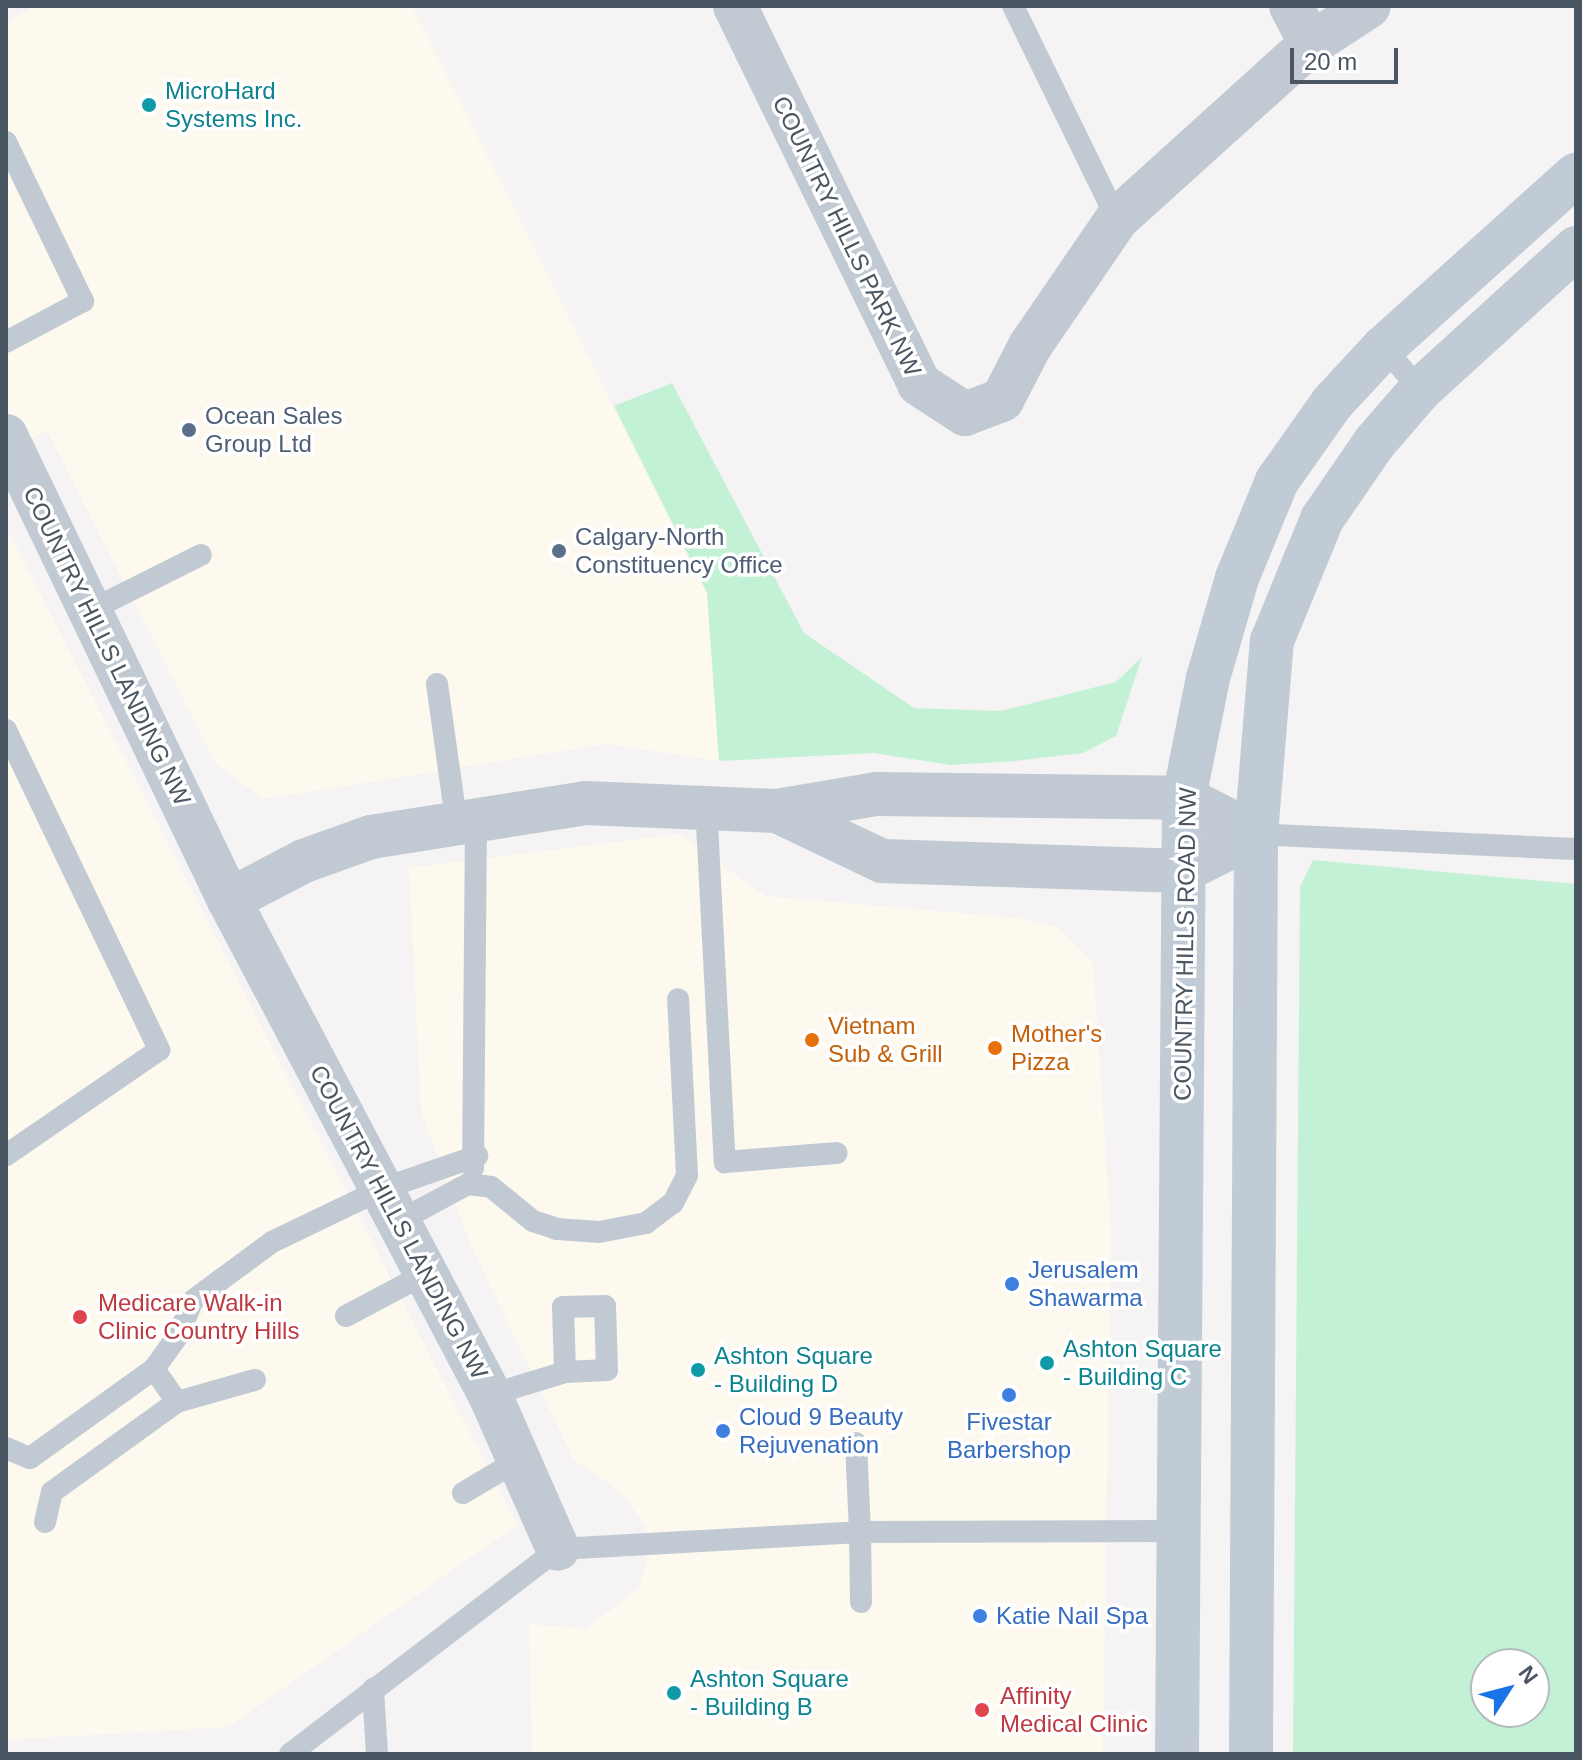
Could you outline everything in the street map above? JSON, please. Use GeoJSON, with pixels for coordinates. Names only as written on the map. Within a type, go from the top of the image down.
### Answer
{"type":"FeatureCollection","features":[{"type":"Feature","properties":{"kind":"street","name":"COUNTRY HILLS PARK NW"},"geometry":{"type":"LineString","coordinates":[[735,6],[919,384],[965,414],[1002,400],[1030,346],[1117,219],[1311,44],[1369,6]]}},
{"type":"Feature","properties":{"kind":"street"},"geometry":{"type":"LineString","coordinates":[[1291,6],[1311,44]]}},
{"type":"Feature","properties":{"kind":"street","name":"COUNTRY HILLS ROAD NW"},"geometry":{"type":"LineString","coordinates":[[1172,1744],[1180,1531],[1184,798],[1208,678],[1237,578],[1277,481],[1332,403],[1384,347],[1576,175]]}},
{"type":"Feature","properties":{"kind":"street"},"geometry":{"type":"LineString","coordinates":[[1251,1754],[1256,834],[1272,641],[1293,582],[1322,519],[1375,442],[1420,390],[1576,248]]}},
{"type":"Feature","properties":{"kind":"street","name":"COUNTRY HILLS LANDING NW"},"geometry":{"type":"LineString","coordinates":[[6,436],[229,900],[490,1395],[558,1549]]}},
{"type":"Feature","properties":{"kind":"street"},"geometry":{"type":"LineString","coordinates":[[229,900],[304,861],[371,837],[466,819],[586,803],[706,805],[777,811],[876,794],[1184,798],[1256,834]]}},
{"type":"Feature","properties":{"kind":"street"},"geometry":{"type":"LineString","coordinates":[[777,811],[882,861],[1183,871],[1256,834]]}},
{"type":"Feature","properties":{"kind":"lane"},"geometry":{"type":"LineString","coordinates":[[1013,6],[1117,219]]}},
{"type":"Feature","properties":{"kind":"lane"},"geometry":{"type":"LineString","coordinates":[[6,142],[83,301],[6,342]]}},
{"type":"Feature","properties":{"kind":"lane"},"geometry":{"type":"LineString","coordinates":[[1384,347],[1420,390]]}},
{"type":"Feature","properties":{"kind":"lane"},"geometry":{"type":"LineString","coordinates":[[89,611],[201,555]]}},
{"type":"Feature","properties":{"kind":"lane"},"geometry":{"type":"LineString","coordinates":[[437,684],[466,819],[477,1156],[468,1184]]}},
{"type":"Feature","properties":{"kind":"lane"},"geometry":{"type":"LineString","coordinates":[[6,730],[159,1050],[6,1155]]}},
{"type":"Feature","properties":{"kind":"lane"},"geometry":{"type":"LineString","coordinates":[[706,805],[725,1162],[837,1153]]}},
{"type":"Feature","properties":{"kind":"lane"},"geometry":{"type":"LineString","coordinates":[[1256,834],[1576,849]]}},
{"type":"Feature","properties":{"kind":"lane"},"geometry":{"type":"LineString","coordinates":[[6,1448],[30,1458],[154,1369],[179,1334],[192,1301],[272,1242],[468,1184],[491,1187],[533,1221],[557,1229],[599,1232],[646,1223],[673,1203],[687,1175],[678,999]]}},
{"type":"Feature","properties":{"kind":"lane"},"geometry":{"type":"LineString","coordinates":[[391,1205],[477,1156]]}},
{"type":"Feature","properties":{"kind":"lane"},"geometry":{"type":"LineString","coordinates":[[346,1316],[427,1273]]}},
{"type":"Feature","properties":{"kind":"lane"},"geometry":{"type":"LineString","coordinates":[[154,1369],[177,1402]]}},
{"type":"Feature","properties":{"kind":"lane"},"geometry":{"type":"LineString","coordinates":[[490,1395],[565,1372]]}},
{"type":"Feature","properties":{"kind":"lane"},"geometry":{"type":"LineString","coordinates":[[45,1522],[52,1492],[177,1402],[255,1380]]}},
{"type":"Feature","properties":{"kind":"lane"},"geometry":{"type":"LineString","coordinates":[[856,1443],[861,1602]]}},
{"type":"Feature","properties":{"kind":"lane"},"geometry":{"type":"LineString","coordinates":[[463,1493],[520,1459]]}},
{"type":"Feature","properties":{"kind":"lane"},"geometry":{"type":"LineString","coordinates":[[290,1754],[558,1549],[860,1532],[1180,1531]]}},
{"type":"Feature","properties":{"kind":"lane"},"geometry":{"type":"LineString","coordinates":[[373,1689],[377,1754]]}},
{"type":"Feature","properties":{"kind":"shaded area"},"geometry":{"type":"Polygon","coordinates":[[[35,6],[412,6],[707,593],[719,761],[607,744],[264,799],[217,765],[47,431],[6,450],[6,21],[35,6]]]}},
{"type":"Feature","properties":{"kind":"shaded area"},"geometry":{"type":"Polygon","coordinates":[[[6,527],[517,1525],[228,1727],[6,1740],[6,527]]]}},
{"type":"Feature","properties":{"kind":"shaded area"},"geometry":{"type":"Polygon","coordinates":[[[680,834],[765,896],[1017,918],[1059,928],[1093,962],[1111,1230],[1103,1754],[532,1754],[529,1624],[585,1629],[638,1589],[654,1542],[624,1494],[574,1460],[472,1248],[421,1111],[409,868],[680,834]]]}},
{"type":"Feature","properties":{"kind":"green space"},"geometry":{"type":"Polygon","coordinates":[[[672,383],[804,633],[914,708],[1001,711],[1116,682],[1142,657],[1116,736],[1083,753],[1014,761],[950,765],[874,753],[719,761],[707,593],[614,406],[672,383]]]}},
{"type":"Feature","properties":{"kind":"green space"},"geometry":{"type":"Polygon","coordinates":[[[1313,860],[1576,884],[1576,1754],[1293,1754],[1300,887],[1313,860]]]}},
{"type":"Feature","properties":{"kind":"place","name":"MicroHard Systems Inc."},"geometry":{"type":"Point","coordinates":[149,105]}},
{"type":"Feature","properties":{"kind":"place","name":"Ocean Sales Group Ltd"},"geometry":{"type":"Point","coordinates":[189,430]}},
{"type":"Feature","properties":{"kind":"place","name":"Calgary-North Constituency Office"},"geometry":{"type":"Point","coordinates":[559,551]}},
{"type":"Feature","properties":{"kind":"place","name":"Vietnam Sub & Grill"},"geometry":{"type":"Point","coordinates":[812,1040]}},
{"type":"Feature","properties":{"kind":"place","name":"Mother's Pizza"},"geometry":{"type":"Point","coordinates":[995,1048]}},
{"type":"Feature","properties":{"kind":"place","name":"Jerusalem Shawarma"},"geometry":{"type":"Point","coordinates":[1012,1284]}},
{"type":"Feature","properties":{"kind":"place","name":"Medicare Walk-in Clinic Country Hills"},"geometry":{"type":"Point","coordinates":[80,1317]}},
{"type":"Feature","properties":{"kind":"place","name":"Ashton Square - Building C"},"geometry":{"type":"Point","coordinates":[1047,1363]}},
{"type":"Feature","properties":{"kind":"place","name":"Ashton Square - Building D"},"geometry":{"type":"Point","coordinates":[698,1370]}},
{"type":"Feature","properties":{"kind":"place","name":"Fivestar Barbershop"},"geometry":{"type":"Point","coordinates":[1009,1395]}},
{"type":"Feature","properties":{"kind":"place","name":"Cloud 9 Beauty Rejuvenation"},"geometry":{"type":"Point","coordinates":[723,1431]}},
{"type":"Feature","properties":{"kind":"place","name":"Katie Nail Spa"},"geometry":{"type":"Point","coordinates":[980,1616]}},
{"type":"Feature","properties":{"kind":"place","name":"Ashton Square - Building B"},"geometry":{"type":"Point","coordinates":[674,1693]}},
{"type":"Feature","properties":{"kind":"place","name":"Affinity Medical Clinic"},"geometry":{"type":"Point","coordinates":[982,1710]}}]}
